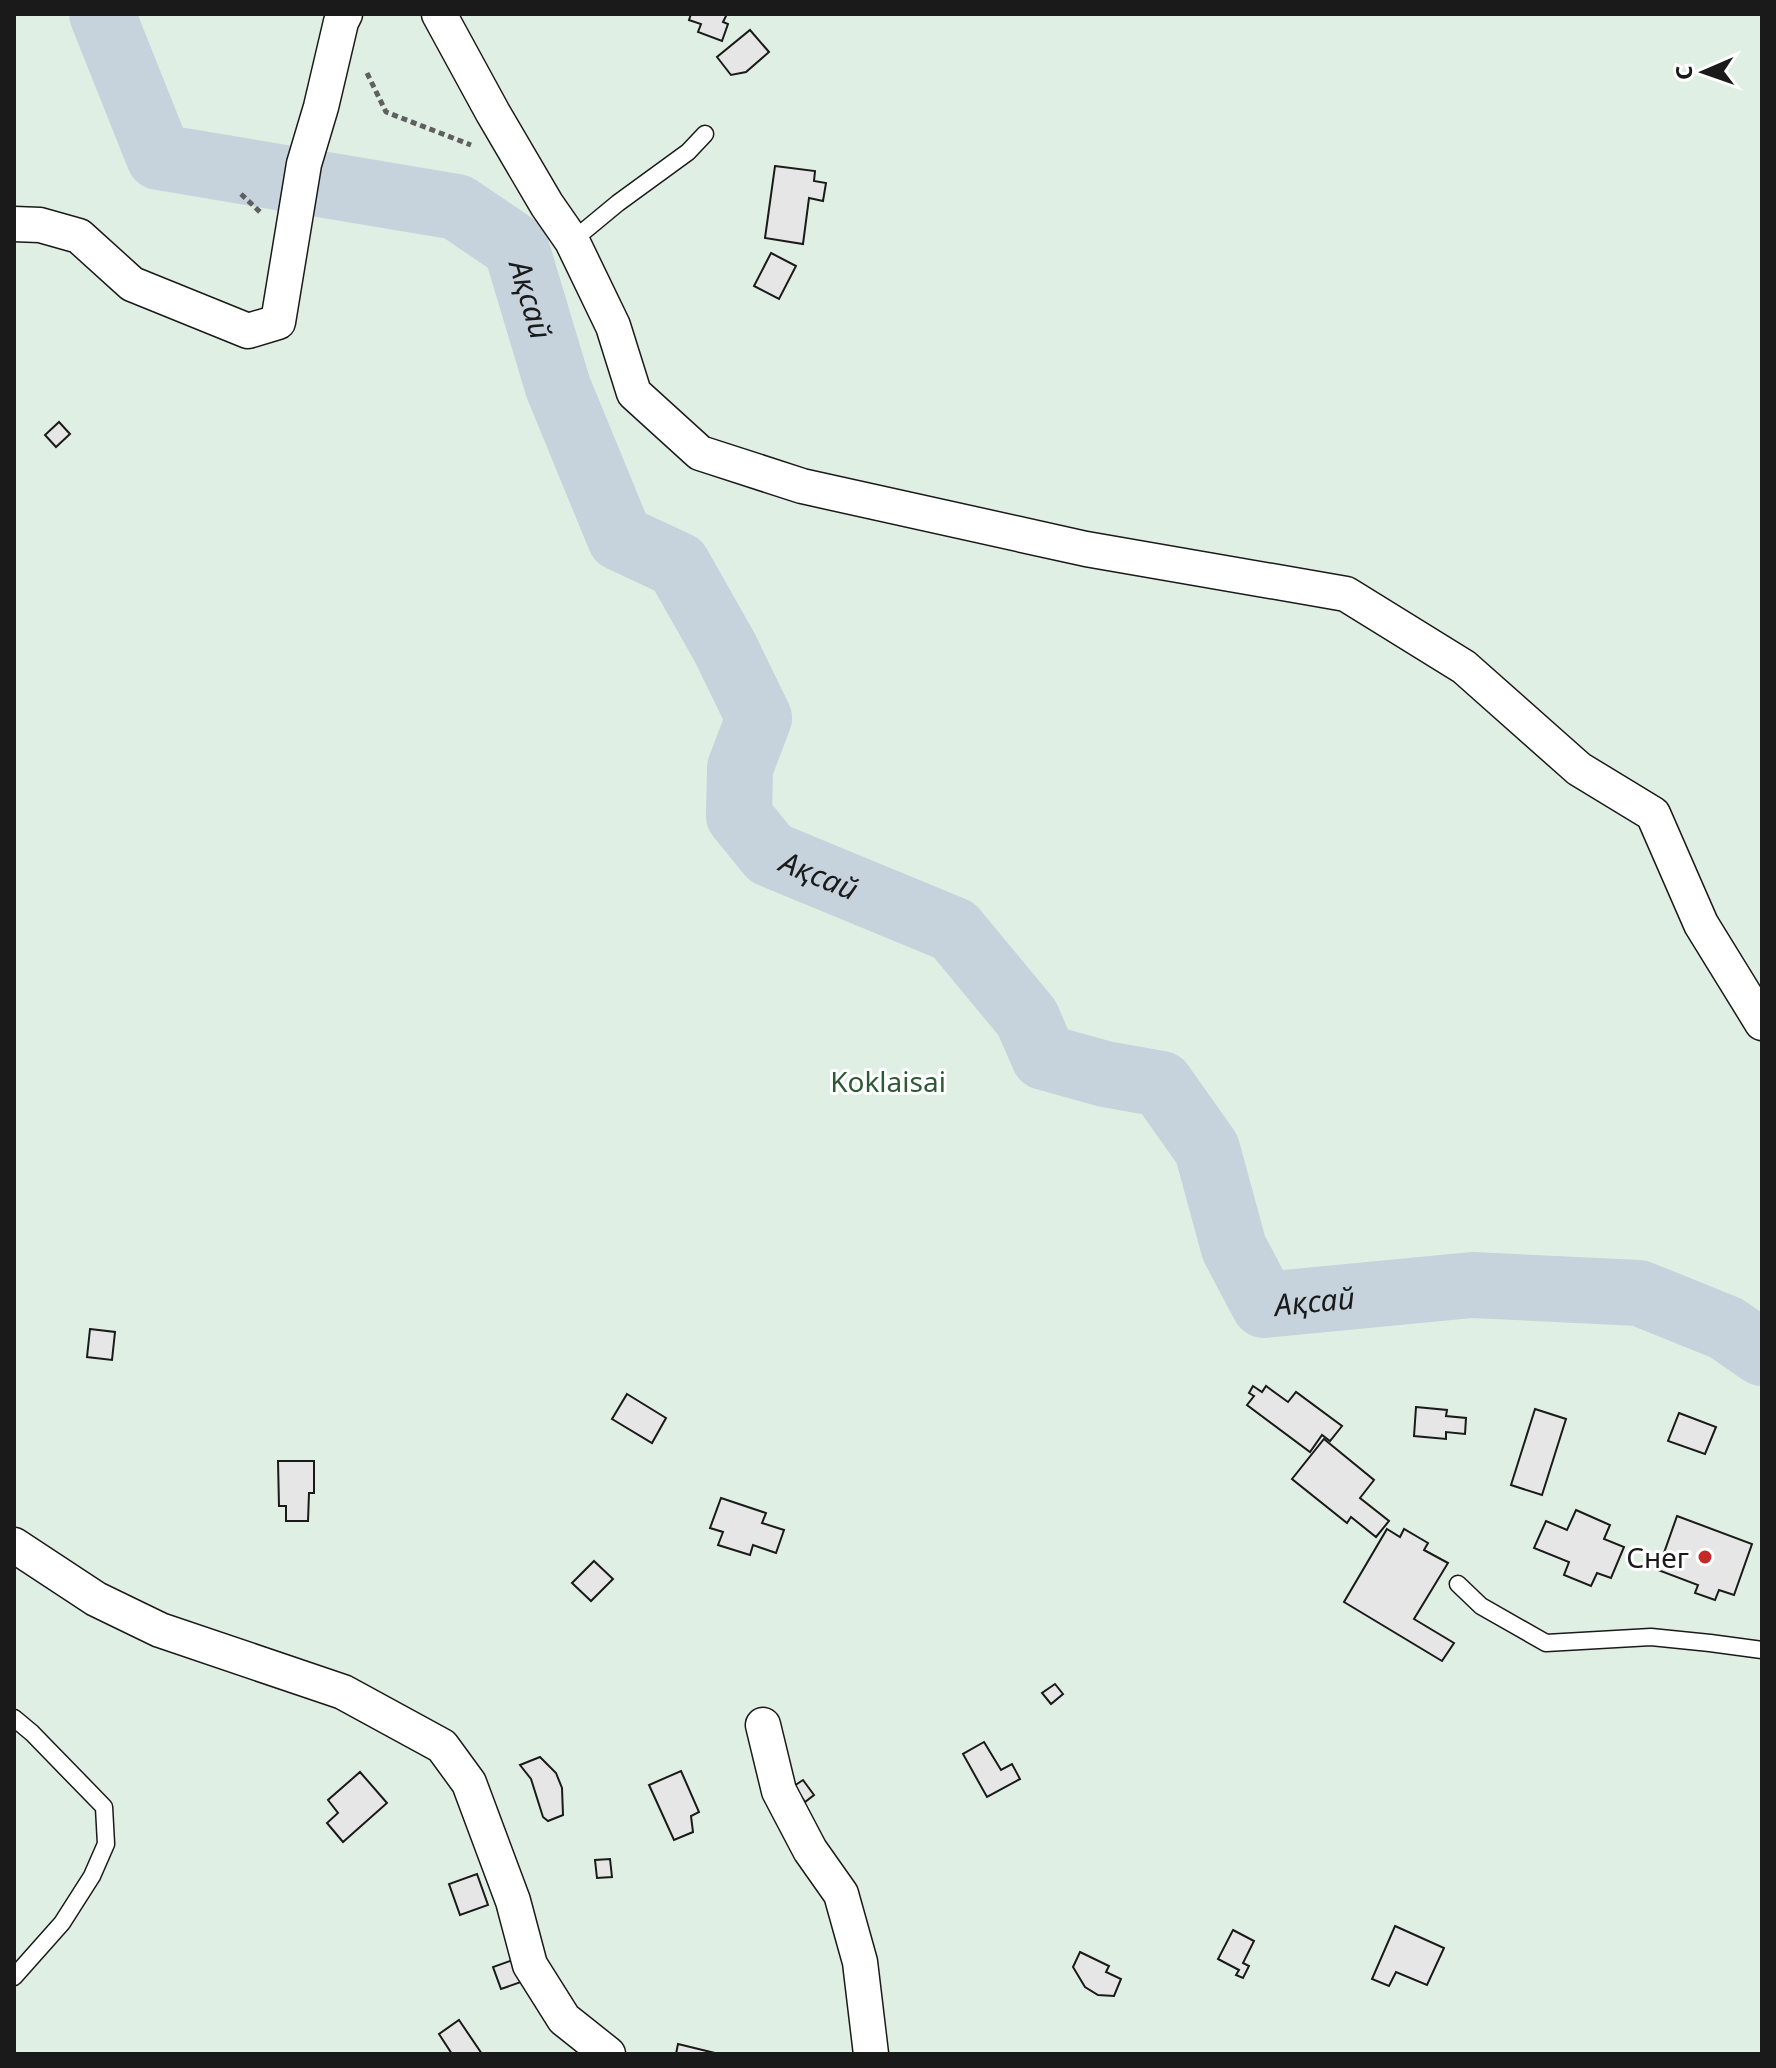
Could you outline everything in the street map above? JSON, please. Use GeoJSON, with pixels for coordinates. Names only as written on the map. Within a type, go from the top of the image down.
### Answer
{"type":"FeatureCollection","features":[{"type":"Feature","properties":{"kind":"street"},"geometry":{"type":"LineString","coordinates":[[439,14],[493,113],[572,241],[613,326],[634,393],[700,453],[802,486],[1071,546],[1346,594],[1464,667],[1579,769],[1653,814],[1701,924],[1762,1023]]}},
{"type":"Feature","properties":{"kind":"street"},"geometry":{"type":"LineString","coordinates":[[14,224],[40,225],[79,236],[132,284],[248,331],[278,322],[304,164],[343,18]]}},
{"type":"Feature","properties":{"kind":"street"},"geometry":{"type":"LineString","coordinates":[[14,1545],[96,1599],[160,1630],[343,1692],[442,1746],[469,1783],[513,1901],[530,1965],[564,2019],[608,2054]]}},
{"type":"Feature","properties":{"kind":"street"},"geometry":{"type":"LineString","coordinates":[[763,1725],[779,1791],[810,1850],[841,1894],[860,1962],[871,2054]]}},
{"type":"Feature","properties":{"kind":"lane"},"geometry":{"type":"LineString","coordinates":[[572,241],[688,152],[705,134]]}},
{"type":"Feature","properties":{"kind":"lane"},"geometry":{"type":"LineString","coordinates":[[1458,1584],[1481,1606],[1546,1643],[1651,1637],[1762,1650]]}},
{"type":"Feature","properties":{"kind":"lane"},"geometry":{"type":"LineString","coordinates":[[14,1718],[104,1807],[106,1844],[92,1876],[62,1923],[14,1977]]}},
{"type":"Feature","properties":{"kind":"path"},"geometry":{"type":"LineString","coordinates":[[343,18],[386,112],[524,165]]}},
{"type":"Feature","properties":{"kind":"green space","name":"Koklaisai"},"geometry":{"type":"Polygon","coordinates":[[[14,14],[1762,14],[1762,2054],[14,2054],[14,14]]]}},
{"type":"Feature","properties":{"kind":"building"},"geometry":{"type":"Polygon","coordinates":[[[691,14],[727,14],[723,22],[728,24],[722,41],[698,32],[701,24],[689,20],[691,14]]]}},
{"type":"Feature","properties":{"kind":"building"},"geometry":{"type":"Polygon","coordinates":[[[750,30],[769,52],[746,72],[731,75],[717,57],[750,30]]]}},
{"type":"Feature","properties":{"kind":"building"},"geometry":{"type":"Polygon","coordinates":[[[775,166],[815,171],[814,181],[826,183],[823,201],[809,198],[803,244],[765,238],[775,166]]]}},
{"type":"Feature","properties":{"kind":"building"},"geometry":{"type":"Polygon","coordinates":[[[771,253],[796,266],[779,299],[754,286],[771,253]]]}},
{"type":"Feature","properties":{"kind":"building"},"geometry":{"type":"Polygon","coordinates":[[[59,422],[70,434],[56,447],[45,435],[59,422]]]}},
{"type":"Feature","properties":{"kind":"building"},"geometry":{"type":"Polygon","coordinates":[[[90,1329],[115,1332],[112,1360],[87,1357],[90,1329]]]}},
{"type":"Feature","properties":{"kind":"building"},"geometry":{"type":"Polygon","coordinates":[[[1253,1386],[1262,1392],[1266,1386],[1288,1402],[1296,1392],[1342,1426],[1330,1441],[1322,1435],[1310,1452],[1247,1405],[1254,1396],[1249,1393],[1253,1386]]]}},
{"type":"Feature","properties":{"kind":"building"},"geometry":{"type":"Polygon","coordinates":[[[627,1394],[666,1418],[652,1443],[612,1419],[627,1394]]]}},
{"type":"Feature","properties":{"kind":"building"},"geometry":{"type":"Polygon","coordinates":[[[1416,1407],[1447,1410],[1446,1416],[1466,1418],[1465,1434],[1446,1432],[1446,1439],[1414,1436],[1416,1407]]]}},
{"type":"Feature","properties":{"kind":"building"},"geometry":{"type":"Polygon","coordinates":[[[1535,1409],[1566,1419],[1542,1495],[1511,1485],[1535,1409]]]}},
{"type":"Feature","properties":{"kind":"building"},"geometry":{"type":"Polygon","coordinates":[[[1679,1413],[1716,1427],[1705,1454],[1668,1441],[1679,1413]]]}},
{"type":"Feature","properties":{"kind":"building"},"geometry":{"type":"Polygon","coordinates":[[[1324,1439],[1374,1480],[1360,1498],[1389,1521],[1376,1537],[1351,1517],[1347,1523],[1292,1479],[1324,1439]]]}},
{"type":"Feature","properties":{"kind":"building"},"geometry":{"type":"Polygon","coordinates":[[[278,1461],[314,1461],[314,1493],[309,1493],[308,1521],[286,1521],[286,1506],[279,1506],[278,1461]]]}},
{"type":"Feature","properties":{"kind":"building"},"geometry":{"type":"Polygon","coordinates":[[[721,1498],[766,1513],[762,1523],[784,1530],[776,1553],[753,1545],[750,1555],[718,1545],[723,1532],[710,1528],[721,1498]]]}},
{"type":"Feature","properties":{"kind":"building"},"geometry":{"type":"Polygon","coordinates":[[[1576,1510],[1610,1525],[1604,1539],[1624,1547],[1611,1578],[1597,1573],[1591,1586],[1564,1575],[1569,1562],[1534,1548],[1546,1521],[1567,1530],[1576,1510]]]}},
{"type":"Feature","properties":{"kind":"building","name":"Снег"},"geometry":{"type":"Polygon","coordinates":[[[1677,1516],[1752,1544],[1734,1595],[1719,1590],[1715,1600],[1695,1593],[1698,1585],[1658,1570],[1677,1516]]]}},
{"type":"Feature","properties":{"kind":"building"},"geometry":{"type":"Polygon","coordinates":[[[1387,1529],[1400,1537],[1404,1529],[1428,1543],[1424,1550],[1448,1563],[1414,1619],[1454,1643],[1442,1661],[1344,1602],[1387,1529]]]}},
{"type":"Feature","properties":{"kind":"building"},"geometry":{"type":"Polygon","coordinates":[[[594,1561],[613,1579],[591,1601],[572,1583],[594,1561]]]}},
{"type":"Feature","properties":{"kind":"building"},"geometry":{"type":"Polygon","coordinates":[[[1055,1684],[1063,1694],[1051,1704],[1042,1693],[1055,1684]]]}},
{"type":"Feature","properties":{"kind":"building"},"geometry":{"type":"Polygon","coordinates":[[[984,1742],[1001,1770],[1012,1764],[1020,1779],[987,1797],[963,1754],[984,1742]]]}},
{"type":"Feature","properties":{"kind":"building"},"geometry":{"type":"Polygon","coordinates":[[[540,1757],[556,1773],[562,1788],[563,1815],[548,1821],[543,1817],[531,1779],[520,1765],[540,1757]]]}},
{"type":"Feature","properties":{"kind":"building"},"geometry":{"type":"Polygon","coordinates":[[[681,1771],[699,1812],[691,1816],[693,1832],[674,1840],[649,1785],[681,1771]]]}},
{"type":"Feature","properties":{"kind":"building"},"geometry":{"type":"Polygon","coordinates":[[[360,1772],[387,1803],[343,1842],[327,1823],[338,1813],[328,1800],[360,1772]]]}},
{"type":"Feature","properties":{"kind":"building"},"geometry":{"type":"Polygon","coordinates":[[[803,1780],[814,1795],[805,1802],[794,1786],[803,1780]]]}},
{"type":"Feature","properties":{"kind":"building"},"geometry":{"type":"Polygon","coordinates":[[[610,1859],[612,1877],[597,1878],[595,1860],[610,1859]]]}},
{"type":"Feature","properties":{"kind":"building"},"geometry":{"type":"Polygon","coordinates":[[[477,1874],[488,1905],[460,1915],[449,1884],[477,1874]]]}},
{"type":"Feature","properties":{"kind":"building"},"geometry":{"type":"Polygon","coordinates":[[[1395,1926],[1444,1948],[1427,1985],[1396,1972],[1389,1986],[1372,1979],[1395,1926]]]}},
{"type":"Feature","properties":{"kind":"building"},"geometry":{"type":"Polygon","coordinates":[[[1233,1930],[1254,1941],[1243,1963],[1249,1966],[1243,1978],[1236,1975],[1239,1970],[1218,1959],[1233,1930]]]}},
{"type":"Feature","properties":{"kind":"building"},"geometry":{"type":"Polygon","coordinates":[[[1080,1952],[1109,1966],[1106,1972],[1121,1979],[1114,1996],[1098,1995],[1085,1987],[1073,1967],[1080,1952]]]}},
{"type":"Feature","properties":{"kind":"building"},"geometry":{"type":"Polygon","coordinates":[[[513,1960],[521,1982],[501,1989],[493,1967],[513,1960]]]}},
{"type":"Feature","properties":{"kind":"building"},"geometry":{"type":"Polygon","coordinates":[[[459,2020],[482,2054],[452,2054],[439,2034],[459,2020]]]}},
{"type":"Feature","properties":{"kind":"building"},"geometry":{"type":"Polygon","coordinates":[[[678,2044],[719,2054],[676,2054],[678,2044]]]}},
{"type":"Feature","properties":{"kind":"waterway","name":"Ақсай"},"geometry":{"type":"LineString","coordinates":[[102,14],[159,157],[457,207],[516,247],[558,387],[620,538],[678,565],[725,648],[759,718],[740,768],[739,816],[770,854],[954,930],[1027,1018],[1044,1057],[1105,1074],[1161,1084],[1207,1149],[1234,1248],[1264,1305],[1472,1285],[1639,1293],[1726,1328],[1762,1353]]}},
{"type":"Feature","properties":{"kind":"place","name":"Снег"},"geometry":{"type":"Point","coordinates":[1705,1557]}}]}
